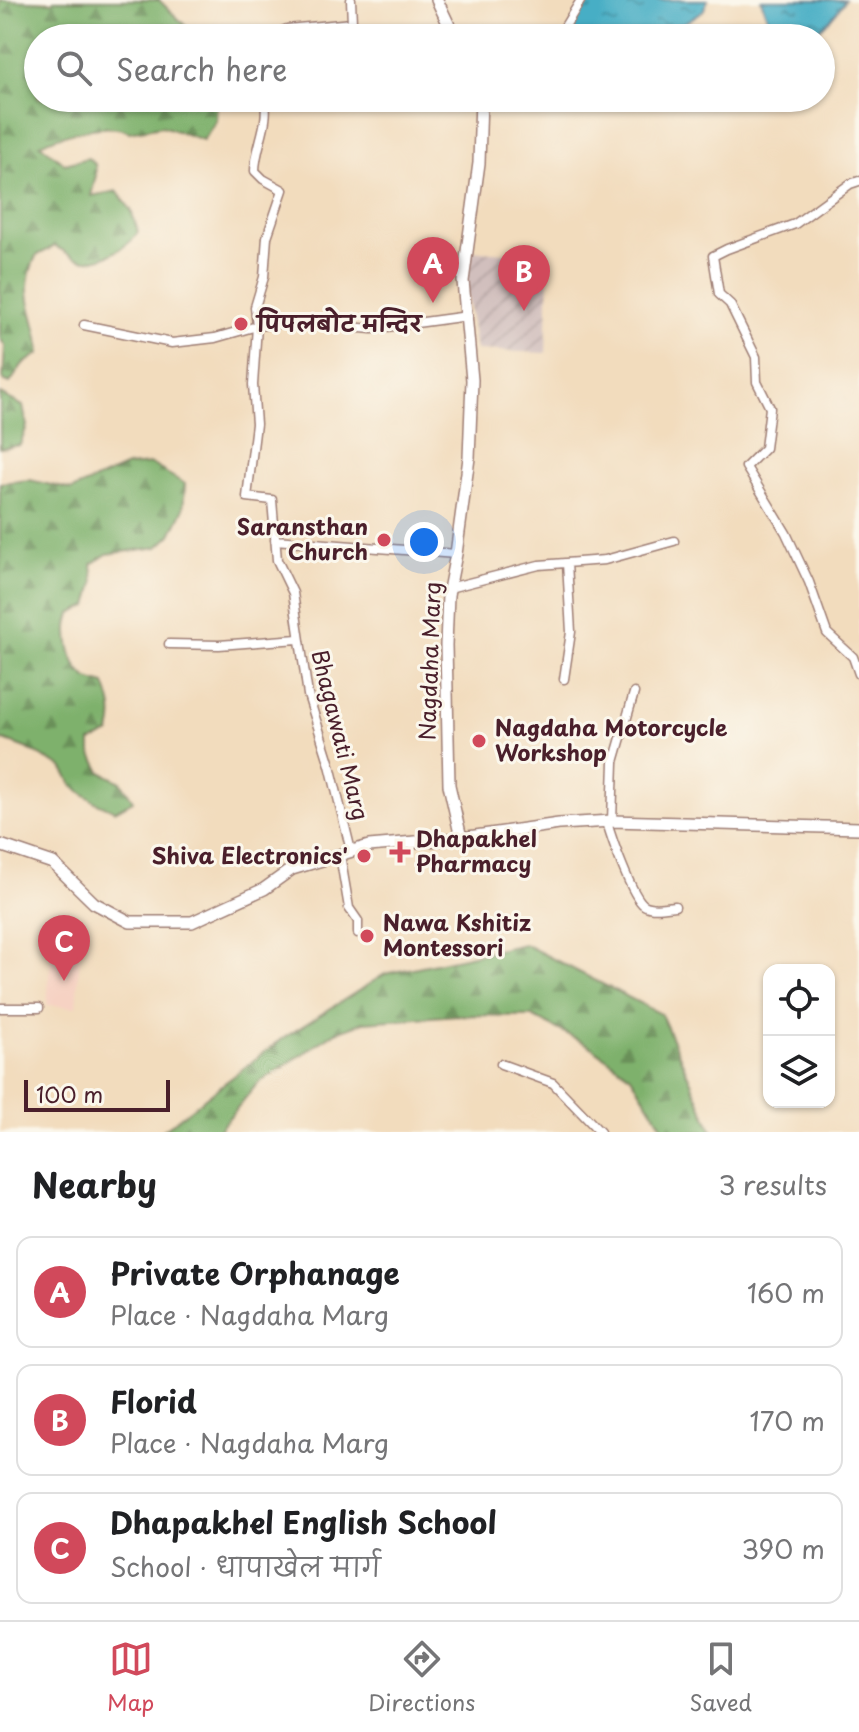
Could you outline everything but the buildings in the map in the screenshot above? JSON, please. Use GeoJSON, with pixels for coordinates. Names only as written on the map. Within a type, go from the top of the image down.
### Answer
{"type":"FeatureCollection","features":[{"type":"Feature","properties":{"kind":"main road"},"geometry":{"type":"LineString","coordinates":[[437,0],[448,24]]}},
{"type":"Feature","properties":{"kind":"main road","name":"Nagdaha Marg"},"geometry":{"type":"LineString","coordinates":[[461,838],[449,785],[446,668],[449,588],[469,458],[472,380],[463,281],[483,112]]}},
{"type":"Feature","properties":{"kind":"main road"},"geometry":{"type":"LineString","coordinates":[[0,845],[53,863],[94,903],[130,922],[192,922],[264,889],[292,869],[369,846],[461,838],[559,824],[610,822],[859,828]]}},
{"type":"Feature","properties":{"kind":"street"},"geometry":{"type":"LineString","coordinates":[[341,24],[352,23],[351,0]]}},
{"type":"Feature","properties":{"kind":"street"},"geometry":{"type":"LineString","coordinates":[[566,24],[581,0]]}},
{"type":"Feature","properties":{"kind":"street","name":"Bhagawati Marg"},"geometry":{"type":"LineString","coordinates":[[266,112],[255,156],[255,171],[283,190],[267,237],[264,277],[255,307],[257,326],[253,385],[256,424],[247,497],[272,500],[277,560],[293,593],[298,639],[317,728],[330,765],[345,853],[349,908],[358,921],[358,933]]}},
{"type":"Feature","properties":{"kind":"street"},"geometry":{"type":"LineString","coordinates":[[859,181],[850,184],[795,224],[713,256],[719,294],[730,304],[756,357],[757,382],[770,408],[765,448],[746,467],[786,533],[809,582],[827,633],[853,657],[859,674]]}},
{"type":"Feature","properties":{"kind":"street"},"geometry":{"type":"LineString","coordinates":[[84,325],[172,343],[215,338],[257,326],[292,322],[372,329],[468,316]]}},
{"type":"Feature","properties":{"kind":"street"},"geometry":{"type":"LineString","coordinates":[[275,540],[456,554]]}},
{"type":"Feature","properties":{"kind":"street"},"geometry":{"type":"LineString","coordinates":[[449,588],[539,565],[605,560],[674,541]]}},
{"type":"Feature","properties":{"kind":"street"},"geometry":{"type":"LineString","coordinates":[[564,679],[571,632],[567,563]]}},
{"type":"Feature","properties":{"kind":"street"},"geometry":{"type":"LineString","coordinates":[[169,644],[219,645],[298,639]]}},
{"type":"Feature","properties":{"kind":"street"},"geometry":{"type":"LineString","coordinates":[[634,693],[614,762],[610,822],[636,896],[644,905],[656,908],[675,906]]}},
{"type":"Feature","properties":{"kind":"street"},"geometry":{"type":"LineString","coordinates":[[0,1008],[39,1008]]}},
{"type":"Feature","properties":{"kind":"street"},"geometry":{"type":"LineString","coordinates":[[501,1064],[553,1083],[600,1132]]}},
{"type":"Feature","properties":{"kind":"shaded area"},"geometry":{"type":"Polygon","coordinates":[[[470,250],[516,254],[549,274],[546,353],[476,350],[465,279],[470,250]]]}},
{"type":"Feature","properties":{"kind":"shaded area"},"geometry":{"type":"Polygon","coordinates":[[[51,954],[80,957],[76,1007],[47,1005],[51,954]]]}},
{"type":"Feature","properties":{"kind":"green space"},"geometry":{"type":"Polygon","coordinates":[[[0,0],[159,0],[184,24],[24,24],[24,112],[216,112],[216,121],[203,140],[162,126],[129,132],[97,128],[40,144],[65,164],[88,158],[95,164],[91,196],[117,191],[131,210],[138,232],[120,249],[94,260],[77,258],[55,246],[36,256],[28,294],[40,353],[22,365],[10,383],[3,380],[5,346],[0,338],[0,0]]]}},
{"type":"Feature","properties":{"kind":"green space"},"geometry":{"type":"Polygon","coordinates":[[[0,394],[23,406],[27,426],[20,445],[0,448],[0,394]]]}},
{"type":"Feature","properties":{"kind":"green space"},"geometry":{"type":"Polygon","coordinates":[[[151,464],[185,484],[183,510],[171,535],[158,547],[107,554],[92,564],[94,583],[88,606],[71,614],[68,630],[76,666],[87,678],[105,684],[111,703],[110,733],[91,742],[91,753],[101,772],[121,782],[133,801],[115,811],[74,787],[62,767],[28,749],[0,741],[0,483],[30,480],[72,490],[127,466],[151,464]]]}},
{"type":"Feature","properties":{"kind":"green space"},"geometry":{"type":"Polygon","coordinates":[[[524,944],[661,1014],[713,1132],[666,1132],[631,1076],[587,1044],[532,1016],[458,1015],[364,1022],[336,1032],[257,1084],[217,1132],[161,1132],[279,1041],[385,974],[524,944]]]}},
{"type":"Feature","properties":{"kind":"water"},"geometry":{"type":"Polygon","coordinates":[[[585,0],[708,0],[703,11],[681,24],[572,24],[585,0]]]}},
{"type":"Feature","properties":{"kind":"water"},"geometry":{"type":"Polygon","coordinates":[[[761,0],[845,0],[825,24],[771,24],[761,0]]]}},
{"type":"Feature","properties":{"kind":"place","name":"Private Orphanage"},"geometry":{"type":"Point","coordinates":[433,303]}},
{"type":"Feature","properties":{"kind":"place","name":"Florid"},"geometry":{"type":"Point","coordinates":[524,311]}},
{"type":"Feature","properties":{"kind":"place","name":"पिपलबोट मन्दिर"},"geometry":{"type":"Point","coordinates":[241,324]}},
{"type":"Feature","properties":{"kind":"place","name":"Saransthan Church"},"geometry":{"type":"Point","coordinates":[384,540]}},
{"type":"Feature","properties":{"kind":"place","name":"Nagdaha Motorcycle Workshop"},"geometry":{"type":"Point","coordinates":[479,741]}},
{"type":"Feature","properties":{"kind":"place","name":"Dhapakhel Pharmacy"},"geometry":{"type":"Point","coordinates":[400,852]}},
{"type":"Feature","properties":{"kind":"place","name":"Shiva Electronics'"},"geometry":{"type":"Point","coordinates":[364,856]}},
{"type":"Feature","properties":{"kind":"place","name":"Nawa Kshitiz Montessori"},"geometry":{"type":"Point","coordinates":[367,936]}},
{"type":"Feature","properties":{"kind":"place","name":"Dhapakhel English School"},"geometry":{"type":"Point","coordinates":[64,981]}}]}
